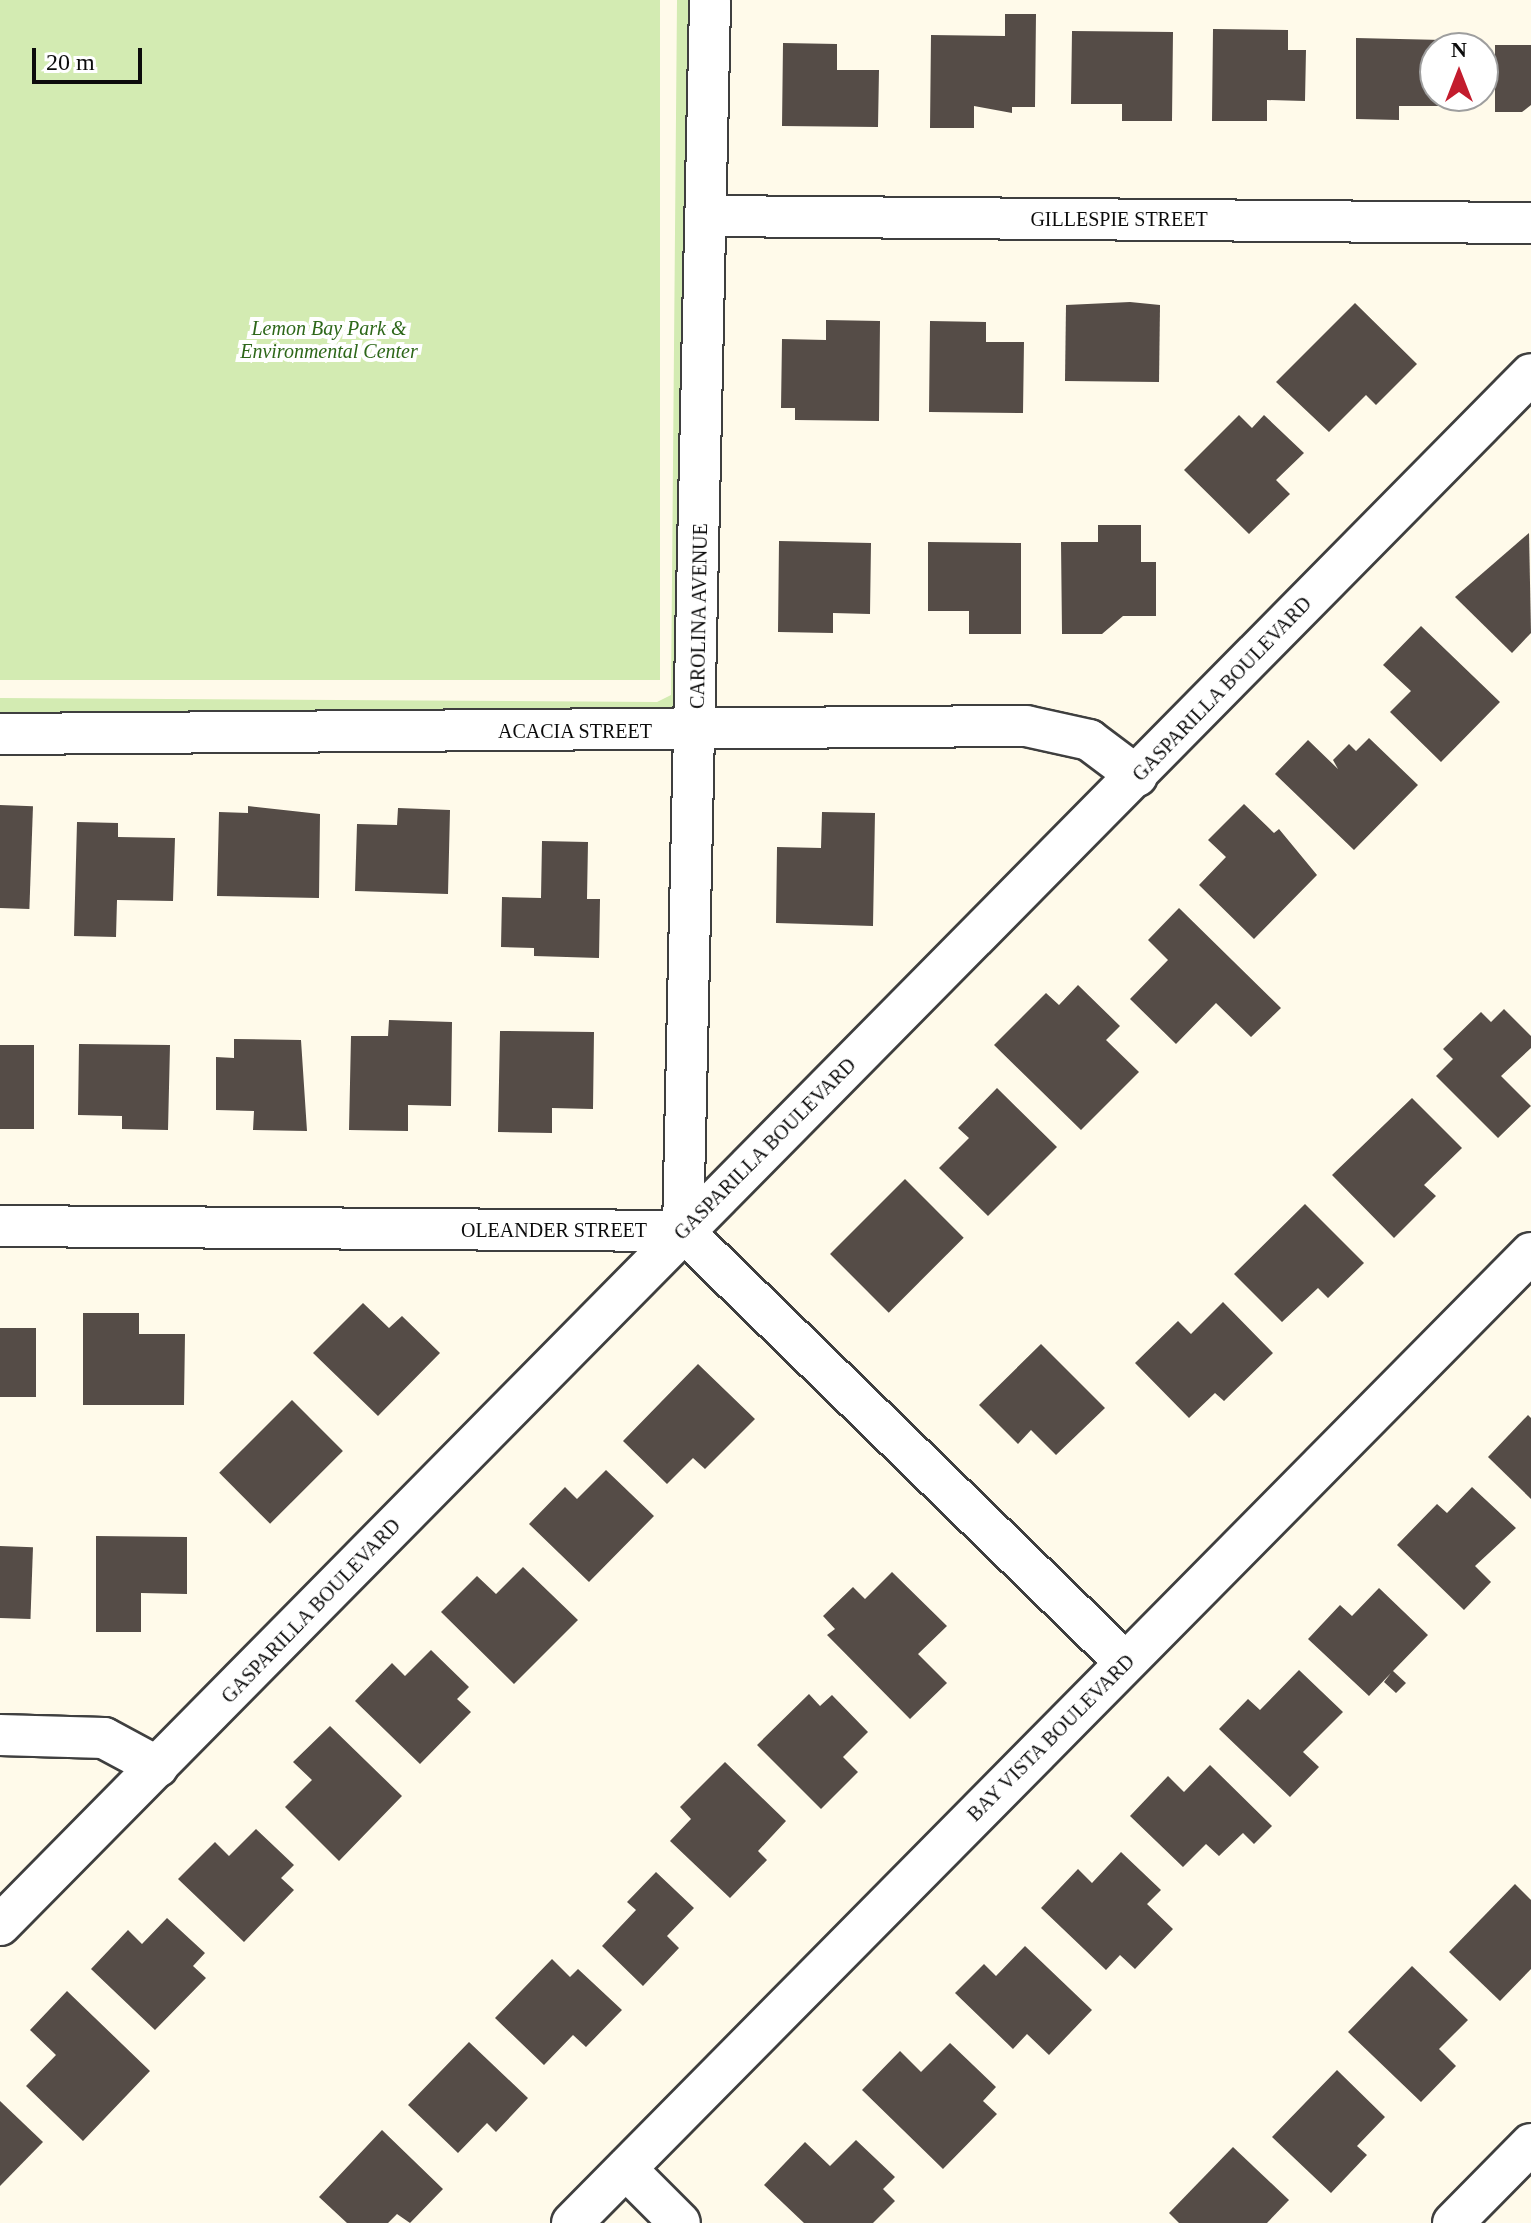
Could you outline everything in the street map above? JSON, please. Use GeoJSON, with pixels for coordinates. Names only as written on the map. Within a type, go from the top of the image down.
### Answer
{"type":"FeatureCollection","features":[{"type":"Feature","properties":{"kind":"street","name":"CAROLINA AVENUE"},"geometry":{"type":"LineString","coordinates":[[683,1231],[710,0]]}},
{"type":"Feature","properties":{"kind":"street","name":"GILLESPIE STREET"},"geometry":{"type":"LineString","coordinates":[[707,216],[1531,223]]}},
{"type":"Feature","properties":{"kind":"street","name":"GASPARILLA BOULEVARD"},"geometry":{"type":"LineString","coordinates":[[0,1925],[1531,374]]}},
{"type":"Feature","properties":{"kind":"street","name":"ACACIA STREET"},"geometry":{"type":"LineString","coordinates":[[0,734],[1026,726],[1089,740],[1137,776]]}},
{"type":"Feature","properties":{"kind":"street","name":"OLEANDER STREET"},"geometry":{"type":"LineString","coordinates":[[0,1226],[683,1231]]}},
{"type":"Feature","properties":{"kind":"street"},"geometry":{"type":"LineString","coordinates":[[683,1231],[1125,1662]]}},
{"type":"Feature","properties":{"kind":"street","name":"BAY VISTA BOULEVARD"},"geometry":{"type":"LineString","coordinates":[[572,2223],[1531,1253]]}},
{"type":"Feature","properties":{"kind":"street"},"geometry":{"type":"LineString","coordinates":[[0,1735],[104,1738],[158,1767]]}},
{"type":"Feature","properties":{"kind":"street"},"geometry":{"type":"LineString","coordinates":[[1453,2223],[1531,2144]]}},
{"type":"Feature","properties":{"kind":"street"},"geometry":{"type":"LineString","coordinates":[[626,2169],[680,2223]]}},
{"type":"Feature","properties":{"kind":"green space","name":"Lemon Bay Park & Environmental Center"},"geometry":{"type":"Polygon","coordinates":[[[0,0],[660,0],[660,680],[0,680],[0,0]]]}},
{"type":"Feature","properties":{"kind":"green space"},"geometry":{"type":"Polygon","coordinates":[[[677,0],[716,0],[710,726],[0,722],[0,698],[657,702],[671,695],[677,0]]]}},
{"type":"Feature","properties":{"kind":"building"},"geometry":{"type":"Polygon","coordinates":[[[1005,14],[1036,14],[1035,107],[1012,107],[1012,113],[974,106],[974,128],[930,128],[931,35],[1005,36],[1005,14]]]}},
{"type":"Feature","properties":{"kind":"building"},"geometry":{"type":"Polygon","coordinates":[[[1213,29],[1288,30],[1288,50],[1306,50],[1305,101],[1267,100],[1267,121],[1212,121],[1213,29]]]}},
{"type":"Feature","properties":{"kind":"building"},"geometry":{"type":"Polygon","coordinates":[[[1072,31],[1173,32],[1172,121],[1122,121],[1122,104],[1071,104],[1072,31]]]}},
{"type":"Feature","properties":{"kind":"building"},"geometry":{"type":"Polygon","coordinates":[[[1356,38],[1419,39],[1419,106],[1399,106],[1399,120],[1356,119],[1356,38]]]}},
{"type":"Feature","properties":{"kind":"building"},"geometry":{"type":"Polygon","coordinates":[[[783,43],[837,44],[837,70],[879,70],[878,127],[782,126],[783,43]]]}},
{"type":"Feature","properties":{"kind":"building"},"geometry":{"type":"Polygon","coordinates":[[[1499,45],[1531,45],[1531,105],[1522,112],[1499,112],[1499,45]]]}},
{"type":"Feature","properties":{"kind":"building"},"geometry":{"type":"Polygon","coordinates":[[[1130,302],[1160,305],[1159,382],[1065,381],[1066,305],[1130,302]]]}},
{"type":"Feature","properties":{"kind":"building"},"geometry":{"type":"Polygon","coordinates":[[[1355,303],[1417,364],[1376,405],[1366,395],[1329,432],[1276,382],[1355,303]]]}},
{"type":"Feature","properties":{"kind":"building"},"geometry":{"type":"Polygon","coordinates":[[[826,320],[880,321],[879,421],[795,420],[795,408],[781,408],[782,339],[826,340],[826,320]]]}},
{"type":"Feature","properties":{"kind":"building"},"geometry":{"type":"Polygon","coordinates":[[[930,321],[986,322],[986,342],[1024,342],[1023,413],[929,412],[930,321]]]}},
{"type":"Feature","properties":{"kind":"building"},"geometry":{"type":"Polygon","coordinates":[[[1239,415],[1252,428],[1264,415],[1304,453],[1276,480],[1290,494],[1249,534],[1184,470],[1239,415]]]}},
{"type":"Feature","properties":{"kind":"building"},"geometry":{"type":"Polygon","coordinates":[[[1098,525],[1141,525],[1141,562],[1156,562],[1156,616],[1123,616],[1102,634],[1062,634],[1061,542],[1098,542],[1098,525]]]}},
{"type":"Feature","properties":{"kind":"building"},"geometry":{"type":"Polygon","coordinates":[[[1529,533],[1531,633],[1512,653],[1455,597],[1529,533]]]}},
{"type":"Feature","properties":{"kind":"building"},"geometry":{"type":"Polygon","coordinates":[[[779,541],[871,543],[870,614],[833,613],[833,633],[778,632],[779,541]]]}},
{"type":"Feature","properties":{"kind":"building"},"geometry":{"type":"Polygon","coordinates":[[[928,542],[1021,543],[1021,634],[969,634],[969,611],[928,611],[928,542]]]}},
{"type":"Feature","properties":{"kind":"building"},"geometry":{"type":"Polygon","coordinates":[[[1421,626],[1500,702],[1441,762],[1390,712],[1411,691],[1383,665],[1421,626]]]}},
{"type":"Feature","properties":{"kind":"building"},"geometry":{"type":"Polygon","coordinates":[[[1369,738],[1418,785],[1354,850],[1275,774],[1308,740],[1338,769],[1333,760],[1349,744],[1356,751],[1369,738]]]}},
{"type":"Feature","properties":{"kind":"building"},"geometry":{"type":"Polygon","coordinates":[[[1244,804],[1274,833],[1279,829],[1317,875],[1254,939],[1199,885],[1226,857],[1208,840],[1244,804]]]}},
{"type":"Feature","properties":{"kind":"building"},"geometry":{"type":"Polygon","coordinates":[[[0,805],[33,806],[29,909],[0,908],[0,805]]]}},
{"type":"Feature","properties":{"kind":"building"},"geometry":{"type":"Polygon","coordinates":[[[248,806],[320,814],[319,898],[217,896],[219,812],[248,813],[248,806]]]}},
{"type":"Feature","properties":{"kind":"building"},"geometry":{"type":"Polygon","coordinates":[[[398,808],[450,810],[448,894],[355,891],[357,824],[397,825],[398,808]]]}},
{"type":"Feature","properties":{"kind":"building"},"geometry":{"type":"Polygon","coordinates":[[[822,812],[875,813],[873,926],[776,923],[777,847],[821,848],[822,812]]]}},
{"type":"Feature","properties":{"kind":"building"},"geometry":{"type":"Polygon","coordinates":[[[77,822],[118,823],[118,837],[175,838],[173,901],[117,900],[116,937],[74,936],[77,822]]]}},
{"type":"Feature","properties":{"kind":"building"},"geometry":{"type":"Polygon","coordinates":[[[542,841],[588,842],[587,899],[600,899],[599,958],[534,956],[534,948],[501,947],[502,897],[541,898],[542,841]]]}},
{"type":"Feature","properties":{"kind":"building"},"geometry":{"type":"Polygon","coordinates":[[[1179,908],[1281,1008],[1251,1037],[1216,1003],[1176,1044],[1130,999],[1168,960],[1148,940],[1179,908]]]}},
{"type":"Feature","properties":{"kind":"building"},"geometry":{"type":"Polygon","coordinates":[[[1078,985],[1120,1026],[1106,1040],[1139,1072],[1081,1130],[994,1045],[1046,993],[1059,1005],[1078,985]]]}},
{"type":"Feature","properties":{"kind":"building"},"geometry":{"type":"Polygon","coordinates":[[[1504,1009],[1531,1036],[1531,1048],[1501,1076],[1531,1106],[1498,1138],[1436,1076],[1453,1059],[1443,1049],[1481,1012],[1491,1022],[1504,1009]]]}},
{"type":"Feature","properties":{"kind":"building"},"geometry":{"type":"Polygon","coordinates":[[[389,1020],[452,1022],[451,1106],[408,1105],[408,1131],[349,1130],[351,1036],[388,1036],[389,1020]]]}},
{"type":"Feature","properties":{"kind":"building"},"geometry":{"type":"Polygon","coordinates":[[[500,1031],[594,1032],[593,1109],[552,1108],[552,1133],[498,1132],[500,1031]]]}},
{"type":"Feature","properties":{"kind":"building"},"geometry":{"type":"Polygon","coordinates":[[[234,1039],[301,1040],[307,1131],[253,1130],[254,1111],[216,1110],[216,1057],[234,1058],[234,1039]]]}},
{"type":"Feature","properties":{"kind":"building"},"geometry":{"type":"Polygon","coordinates":[[[79,1044],[170,1045],[168,1130],[122,1129],[122,1116],[78,1115],[79,1044]]]}},
{"type":"Feature","properties":{"kind":"building"},"geometry":{"type":"Polygon","coordinates":[[[0,1045],[34,1045],[34,1129],[0,1129],[0,1045]]]}},
{"type":"Feature","properties":{"kind":"building"},"geometry":{"type":"Polygon","coordinates":[[[997,1088],[1057,1147],[988,1216],[939,1168],[969,1138],[958,1128],[997,1088]]]}},
{"type":"Feature","properties":{"kind":"building"},"geometry":{"type":"Polygon","coordinates":[[[1412,1098],[1462,1148],[1424,1185],[1436,1196],[1394,1238],[1332,1175],[1412,1098]]]}},
{"type":"Feature","properties":{"kind":"building"},"geometry":{"type":"Polygon","coordinates":[[[905,1179],[964,1238],[889,1313],[830,1254],[905,1179]]]}},
{"type":"Feature","properties":{"kind":"building"},"geometry":{"type":"Polygon","coordinates":[[[1305,1204],[1364,1263],[1328,1298],[1318,1288],[1282,1322],[1234,1274],[1305,1204]]]}},
{"type":"Feature","properties":{"kind":"building"},"geometry":{"type":"Polygon","coordinates":[[[1223,1302],[1273,1353],[1224,1401],[1215,1393],[1189,1418],[1135,1363],[1178,1321],[1191,1334],[1223,1302]]]}},
{"type":"Feature","properties":{"kind":"building"},"geometry":{"type":"Polygon","coordinates":[[[363,1303],[389,1328],[402,1316],[440,1353],[378,1416],[313,1353],[363,1303]]]}},
{"type":"Feature","properties":{"kind":"building"},"geometry":{"type":"Polygon","coordinates":[[[83,1313],[139,1313],[139,1334],[185,1334],[184,1405],[83,1405],[83,1313]]]}},
{"type":"Feature","properties":{"kind":"building"},"geometry":{"type":"Polygon","coordinates":[[[0,1328],[36,1328],[36,1397],[0,1397],[0,1328]]]}},
{"type":"Feature","properties":{"kind":"building"},"geometry":{"type":"Polygon","coordinates":[[[1041,1344],[1105,1408],[1056,1455],[1031,1430],[1018,1444],[979,1405],[1041,1344]]]}},
{"type":"Feature","properties":{"kind":"building"},"geometry":{"type":"Polygon","coordinates":[[[698,1364],[755,1419],[705,1469],[693,1458],[667,1484],[623,1441],[698,1364]]]}},
{"type":"Feature","properties":{"kind":"building"},"geometry":{"type":"Polygon","coordinates":[[[292,1400],[343,1451],[270,1524],[219,1473],[292,1400]]]}},
{"type":"Feature","properties":{"kind":"building"},"geometry":{"type":"Polygon","coordinates":[[[1528,1415],[1531,1418],[1531,1499],[1488,1457],[1528,1415]]]}},
{"type":"Feature","properties":{"kind":"building"},"geometry":{"type":"Polygon","coordinates":[[[606,1470],[654,1516],[589,1582],[529,1524],[565,1487],[577,1499],[606,1470]]]}},
{"type":"Feature","properties":{"kind":"building"},"geometry":{"type":"Polygon","coordinates":[[[1472,1487],[1516,1528],[1475,1566],[1491,1582],[1464,1610],[1397,1545],[1437,1504],[1447,1513],[1472,1487]]]}},
{"type":"Feature","properties":{"kind":"building"},"geometry":{"type":"Polygon","coordinates":[[[96,1536],[187,1537],[187,1594],[141,1593],[141,1632],[96,1632],[96,1536]]]}},
{"type":"Feature","properties":{"kind":"building"},"geometry":{"type":"Polygon","coordinates":[[[0,1546],[33,1547],[30,1619],[0,1618],[0,1546]]]}},
{"type":"Feature","properties":{"kind":"building"},"geometry":{"type":"Polygon","coordinates":[[[523,1567],[578,1620],[514,1684],[441,1612],[477,1576],[496,1594],[523,1567]]]}},
{"type":"Feature","properties":{"kind":"building"},"geometry":{"type":"Polygon","coordinates":[[[892,1572],[947,1626],[918,1654],[947,1683],[910,1719],[827,1635],[835,1629],[823,1616],[853,1587],[865,1599],[892,1572]]]}},
{"type":"Feature","properties":{"kind":"building"},"geometry":{"type":"Polygon","coordinates":[[[1379,1588],[1428,1635],[1393,1671],[1406,1683],[1396,1693],[1384,1682],[1391,1673],[1369,1696],[1308,1639],[1340,1605],[1352,1616],[1379,1588]]]}},
{"type":"Feature","properties":{"kind":"building"},"geometry":{"type":"Polygon","coordinates":[[[431,1650],[469,1687],[457,1699],[471,1712],[420,1764],[355,1701],[392,1663],[405,1676],[431,1650]]]}},
{"type":"Feature","properties":{"kind":"building"},"geometry":{"type":"Polygon","coordinates":[[[1299,1670],[1343,1712],[1303,1752],[1319,1767],[1290,1797],[1219,1729],[1248,1699],[1260,1710],[1299,1670]]]}},
{"type":"Feature","properties":{"kind":"building"},"geometry":{"type":"Polygon","coordinates":[[[809,1694],[820,1706],[832,1695],[868,1732],[843,1757],[858,1772],[821,1809],[757,1745],[809,1694]]]}},
{"type":"Feature","properties":{"kind":"building"},"geometry":{"type":"Polygon","coordinates":[[[330,1726],[402,1796],[339,1861],[285,1807],[312,1780],[293,1762],[330,1726]]]}},
{"type":"Feature","properties":{"kind":"building"},"geometry":{"type":"Polygon","coordinates":[[[725,1762],[786,1821],[758,1851],[767,1860],[730,1898],[670,1841],[691,1819],[680,1807],[725,1762]]]}},
{"type":"Feature","properties":{"kind":"building"},"geometry":{"type":"Polygon","coordinates":[[[1210,1765],[1272,1826],[1254,1844],[1243,1833],[1219,1856],[1206,1844],[1183,1867],[1130,1816],[1168,1776],[1184,1792],[1210,1765]]]}},
{"type":"Feature","properties":{"kind":"building"},"geometry":{"type":"Polygon","coordinates":[[[256,1829],[294,1865],[281,1878],[294,1890],[244,1942],[178,1879],[215,1842],[229,1856],[256,1829]]]}},
{"type":"Feature","properties":{"kind":"building"},"geometry":{"type":"Polygon","coordinates":[[[1121,1852],[1161,1890],[1147,1904],[1173,1929],[1135,1969],[1120,1955],[1106,1970],[1041,1908],[1078,1869],[1092,1883],[1121,1852]]]}},
{"type":"Feature","properties":{"kind":"building"},"geometry":{"type":"Polygon","coordinates":[[[656,1872],[694,1908],[667,1936],[679,1948],[643,1986],[602,1946],[636,1910],[627,1902],[656,1872]]]}},
{"type":"Feature","properties":{"kind":"building"},"geometry":{"type":"Polygon","coordinates":[[[1515,1884],[1531,1900],[1531,1969],[1500,2001],[1449,1952],[1515,1884]]]}},
{"type":"Feature","properties":{"kind":"building"},"geometry":{"type":"Polygon","coordinates":[[[167,1918],[205,1953],[193,1966],[206,1978],[155,2030],[91,1969],[128,1930],[142,1944],[167,1918]]]}},
{"type":"Feature","properties":{"kind":"building"},"geometry":{"type":"Polygon","coordinates":[[[1025,1946],[1092,2010],[1049,2055],[1027,2034],[1013,2049],[955,1993],[984,1964],[996,1976],[1025,1946]]]}},
{"type":"Feature","properties":{"kind":"building"},"geometry":{"type":"Polygon","coordinates":[[[552,1959],[570,1977],[578,1969],[622,2010],[586,2047],[573,2035],[544,2065],[495,2018],[552,1959]]]}},
{"type":"Feature","properties":{"kind":"building"},"geometry":{"type":"Polygon","coordinates":[[[1412,1966],[1468,2020],[1439,2049],[1456,2066],[1421,2102],[1348,2032],[1412,1966]]]}},
{"type":"Feature","properties":{"kind":"building"},"geometry":{"type":"Polygon","coordinates":[[[67,1991],[150,2071],[83,2141],[26,2086],[56,2055],[30,2030],[67,1991]]]}},
{"type":"Feature","properties":{"kind":"building"},"geometry":{"type":"Polygon","coordinates":[[[469,2042],[528,2098],[496,2132],[487,2123],[458,2153],[408,2105],[469,2042]]]}},
{"type":"Feature","properties":{"kind":"building"},"geometry":{"type":"Polygon","coordinates":[[[950,2043],[996,2087],[983,2101],[997,2114],[943,2169],[862,2090],[900,2051],[921,2072],[950,2043]]]}},
{"type":"Feature","properties":{"kind":"building"},"geometry":{"type":"Polygon","coordinates":[[[1337,2070],[1385,2117],[1357,2146],[1367,2155],[1331,2193],[1272,2137],[1337,2070]]]}},
{"type":"Feature","properties":{"kind":"building"},"geometry":{"type":"Polygon","coordinates":[[[0,2101],[43,2142],[0,2186],[0,2101]]]}},
{"type":"Feature","properties":{"kind":"building"},"geometry":{"type":"Polygon","coordinates":[[[382,2130],[443,2189],[410,2223],[397,2214],[388,2223],[347,2223],[319,2197],[382,2130]]]}},
{"type":"Feature","properties":{"kind":"building"},"geometry":{"type":"Polygon","coordinates":[[[856,2140],[895,2177],[883,2189],[895,2201],[873,2223],[804,2223],[764,2185],[805,2142],[830,2166],[856,2140]]]}},
{"type":"Feature","properties":{"kind":"building"},"geometry":{"type":"Polygon","coordinates":[[[1233,2147],[1289,2200],[1267,2223],[1179,2223],[1169,2213],[1233,2147]]]}}]}
